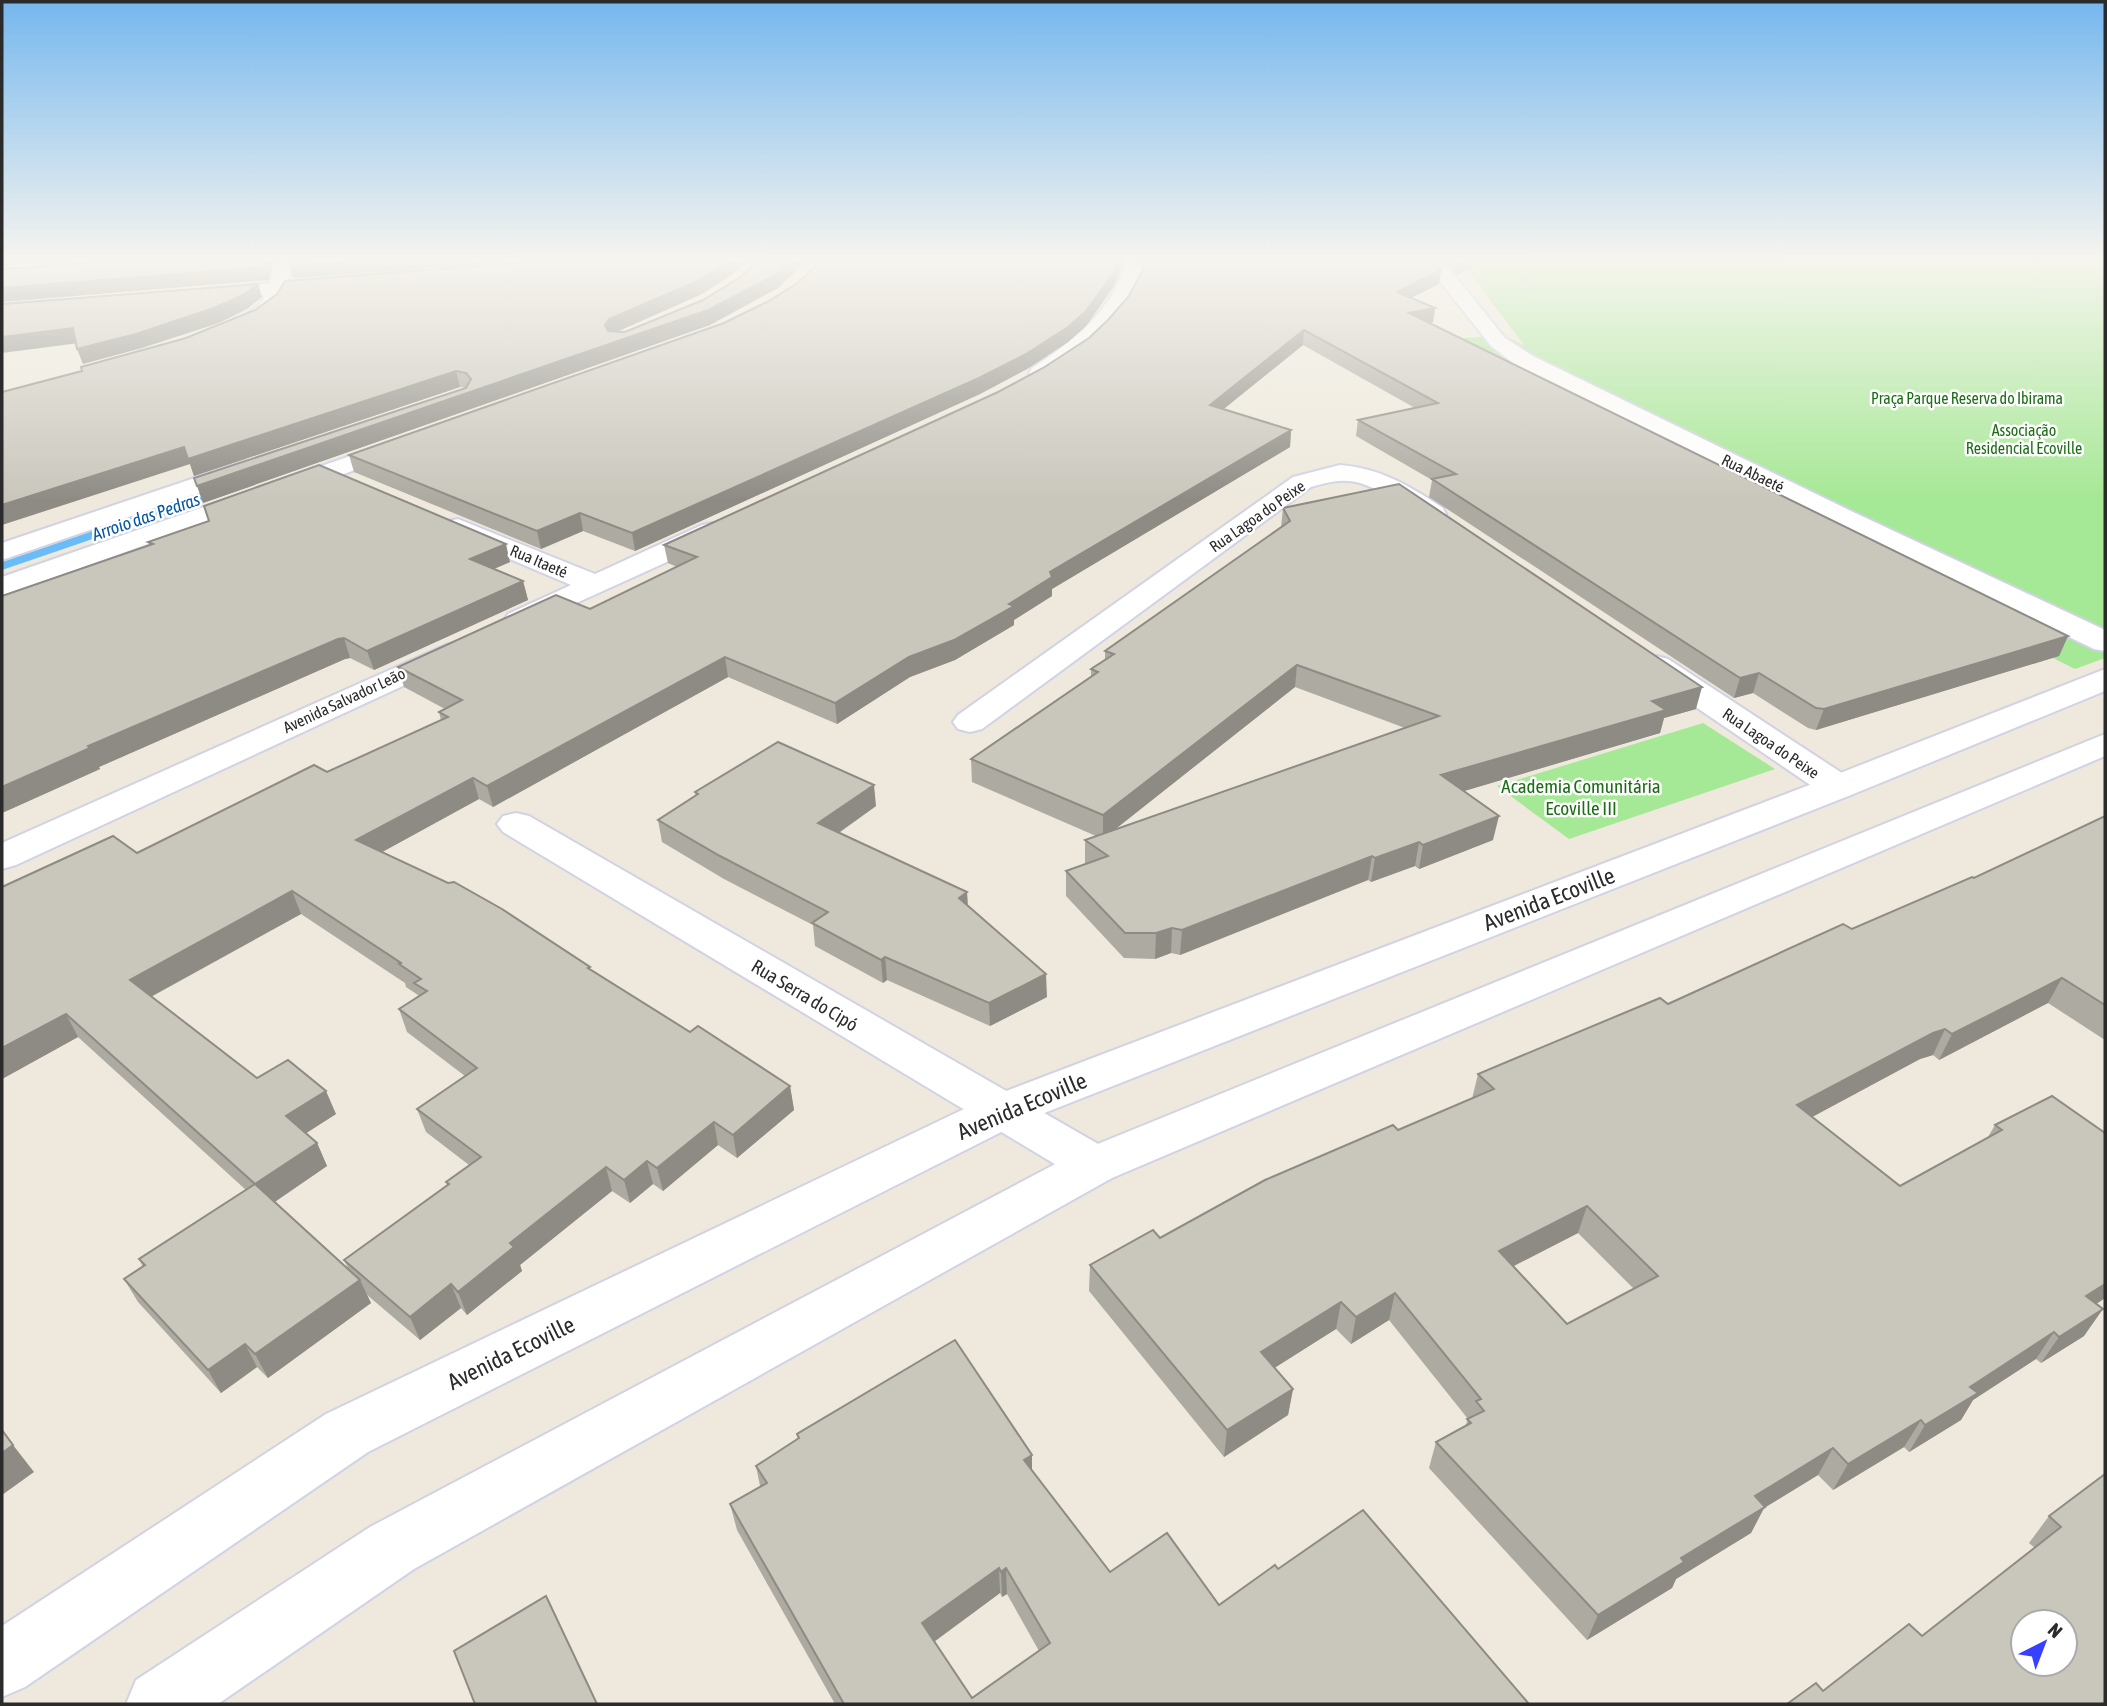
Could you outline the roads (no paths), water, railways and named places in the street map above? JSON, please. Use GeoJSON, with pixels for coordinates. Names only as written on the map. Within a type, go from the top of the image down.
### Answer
{"type":"FeatureCollection","features":[{"type":"Feature","properties":{"kind":"street"},"geometry":{"type":"LineString","coordinates":[[1018,386],[1070,354],[1085,341]]}},
{"type":"Feature","properties":{"kind":"street","name":"Rua Abaeté"},"geometry":{"type":"LineString","coordinates":[[1497,341],[1525,360],[1841,517],[2105,642]]}},
{"type":"Feature","properties":{"kind":"street"},"geometry":{"type":"LineString","coordinates":[[2,587],[418,439]]}},
{"type":"Feature","properties":{"kind":"street"},"geometry":{"type":"LineString","coordinates":[[2,552],[266,462]]}},
{"type":"Feature","properties":{"kind":"street"},"geometry":{"type":"LineString","coordinates":[[327,472],[365,488]]}},
{"type":"Feature","properties":{"kind":"street","name":"Rua Lagoa do Peixe"},"geometry":{"type":"LineString","coordinates":[[970,722],[1302,482],[1335,472],[1360,474],[1384,481],[1452,527]]}},
{"type":"Feature","properties":{"kind":"street","name":"Rua Itaeté"},"geometry":{"type":"LineString","coordinates":[[429,515],[596,585]]}},
{"type":"Feature","properties":{"kind":"street","name":"Avenida Salvador Leão"},"geometry":{"type":"LineString","coordinates":[[2,857],[743,516]]}},
{"type":"Feature","properties":{"kind":"street","name":"Rua Lagoa do Peixe"},"geometry":{"type":"LineString","coordinates":[[1634,651],[1838,787]]}},
{"type":"Feature","properties":{"kind":"street","name":"Avenida Ecoville"},"geometry":{"type":"LineString","coordinates":[[2,1664],[347,1433],[1002,1111],[1838,787],[2105,678]]}},
{"type":"Feature","properties":{"kind":"street"},"geometry":{"type":"LineString","coordinates":[[160,1704],[392,1548],[1094,1165],[2105,744]]}},
{"type":"Feature","properties":{"kind":"street","name":"Rua Serra do Cipó"},"geometry":{"type":"LineString","coordinates":[[516,824],[1094,1165]]}},
{"type":"Feature","properties":{"kind":"waterway","name":"Arroio das Pedras"},"geometry":{"type":"LineString","coordinates":[[2,566],[223,490]]}},
{"type":"Feature","properties":{"kind":"park label","name":"Praça Parque Reserva do Ibirama"},"geometry":{"type":"Point","coordinates":[1967,398]}},
{"type":"Feature","properties":{"kind":"park label","name":"Associação Residencial Ecoville"},"geometry":{"type":"Point","coordinates":[2024,439]}},
{"type":"Feature","properties":{"kind":"park label","name":"Academia Comunitária Ecoville III"},"geometry":{"type":"Point","coordinates":[1581,797]}}]}
